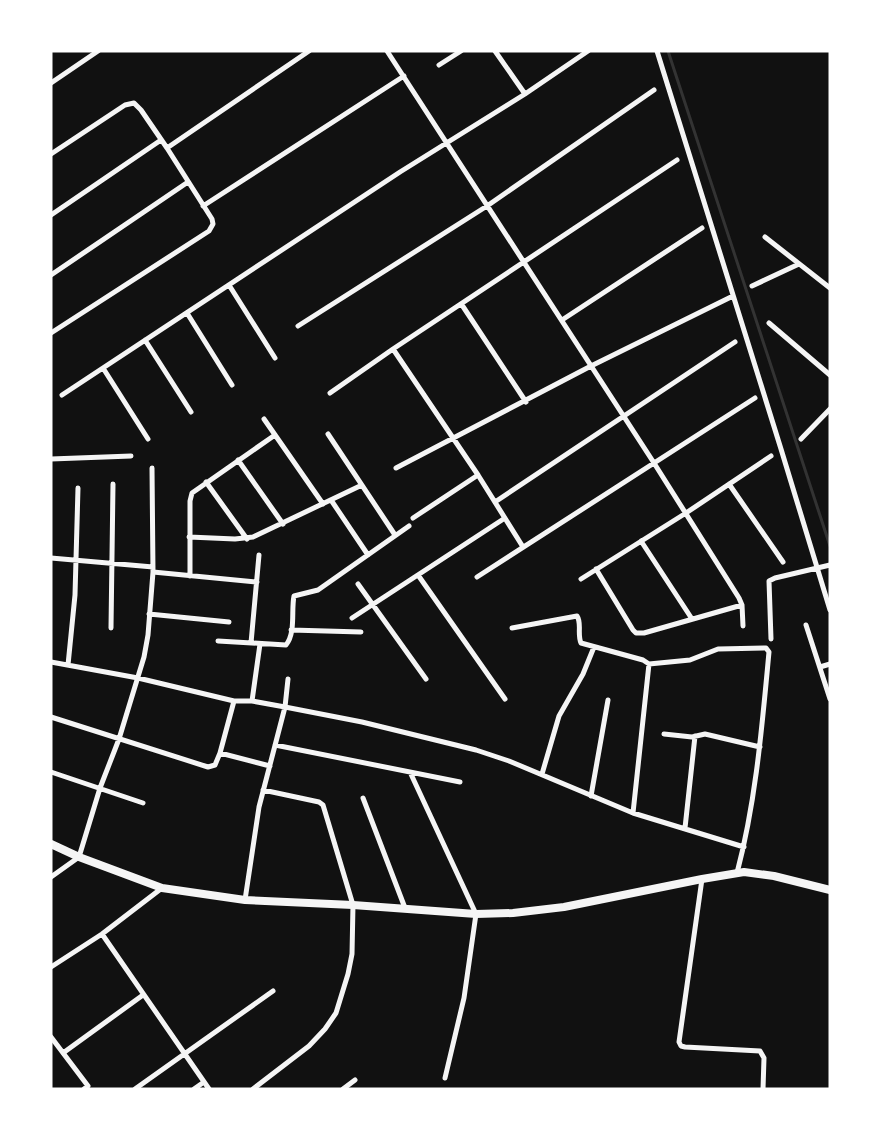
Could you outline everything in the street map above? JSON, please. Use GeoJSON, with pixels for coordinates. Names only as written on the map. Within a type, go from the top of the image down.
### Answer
{"type":"FeatureCollection","features":[{"type":"Feature","properties":{"kind":"street"},"geometry":{"type":"LineString","coordinates":[[51,82],[98,51]]}},
{"type":"Feature","properties":{"kind":"street"},"geometry":{"type":"LineString","coordinates":[[167,148],[309,51]]}},
{"type":"Feature","properties":{"kind":"street"},"geometry":{"type":"LineString","coordinates":[[388,51],[686,513],[742,605],[743,626]]}},
{"type":"Feature","properties":{"kind":"street"},"geometry":{"type":"LineString","coordinates":[[440,65],[461,51]]}},
{"type":"Feature","properties":{"kind":"street"},"geometry":{"type":"LineString","coordinates":[[495,51],[525,94]]}},
{"type":"Feature","properties":{"kind":"street"},"geometry":{"type":"LineString","coordinates":[[62,396],[187,312],[525,94],[588,51]]}},
{"type":"Feature","properties":{"kind":"street"},"geometry":{"type":"LineString","coordinates":[[657,51],[830,610]]}},
{"type":"Feature","properties":{"kind":"street"},"geometry":{"type":"LineString","coordinates":[[203,206],[404,76]]}},
{"type":"Feature","properties":{"kind":"street"},"geometry":{"type":"LineString","coordinates":[[298,326],[487,206],[654,90]]}},
{"type":"Feature","properties":{"kind":"street"},"geometry":{"type":"LineString","coordinates":[[51,154],[130,103],[137,106],[167,148],[213,224],[209,231],[51,333]]}},
{"type":"Feature","properties":{"kind":"street"},"geometry":{"type":"LineString","coordinates":[[51,215],[161,140]]}},
{"type":"Feature","properties":{"kind":"street"},"geometry":{"type":"LineString","coordinates":[[330,393],[677,160]]}},
{"type":"Feature","properties":{"kind":"street"},"geometry":{"type":"LineString","coordinates":[[51,275],[188,182]]}},
{"type":"Feature","properties":{"kind":"street"},"geometry":{"type":"LineString","coordinates":[[562,320],[702,228]]}},
{"type":"Feature","properties":{"kind":"street"},"geometry":{"type":"LineString","coordinates":[[765,237],[830,288]]}},
{"type":"Feature","properties":{"kind":"street"},"geometry":{"type":"LineString","coordinates":[[752,286],[799,264]]}},
{"type":"Feature","properties":{"kind":"street"},"geometry":{"type":"LineString","coordinates":[[229,285],[275,358]]}},
{"type":"Feature","properties":{"kind":"street"},"geometry":{"type":"LineString","coordinates":[[396,468],[526,402],[591,366],[733,296]]}},
{"type":"Feature","properties":{"kind":"street"},"geometry":{"type":"LineString","coordinates":[[462,304],[526,402]]}},
{"type":"Feature","properties":{"kind":"street"},"geometry":{"type":"LineString","coordinates":[[187,312],[232,385]]}},
{"type":"Feature","properties":{"kind":"street"},"geometry":{"type":"LineString","coordinates":[[769,323],[830,375]]}},
{"type":"Feature","properties":{"kind":"street"},"geometry":{"type":"LineString","coordinates":[[146,340],[191,412]]}},
{"type":"Feature","properties":{"kind":"street"},"geometry":{"type":"LineString","coordinates":[[494,502],[735,342]]}},
{"type":"Feature","properties":{"kind":"street"},"geometry":{"type":"LineString","coordinates":[[393,349],[478,475],[523,548]]}},
{"type":"Feature","properties":{"kind":"street"},"geometry":{"type":"LineString","coordinates":[[103,368],[148,439]]}},
{"type":"Feature","properties":{"kind":"street"},"geometry":{"type":"LineString","coordinates":[[477,576],[755,398]]}},
{"type":"Feature","properties":{"kind":"street"},"geometry":{"type":"LineString","coordinates":[[802,439],[830,409]]}},
{"type":"Feature","properties":{"kind":"street"},"geometry":{"type":"LineString","coordinates":[[264,418],[323,504]]}},
{"type":"Feature","properties":{"kind":"street"},"geometry":{"type":"LineString","coordinates":[[328,434],[395,535]]}},
{"type":"Feature","properties":{"kind":"street"},"geometry":{"type":"LineString","coordinates":[[190,576],[190,496],[196,489],[275,435]]}},
{"type":"Feature","properties":{"kind":"street"},"geometry":{"type":"LineString","coordinates":[[51,459],[131,456]]}},
{"type":"Feature","properties":{"kind":"street"},"geometry":{"type":"LineString","coordinates":[[581,579],[686,513],[771,456]]}},
{"type":"Feature","properties":{"kind":"street"},"geometry":{"type":"LineString","coordinates":[[238,460],[283,524]]}},
{"type":"Feature","properties":{"kind":"street"},"geometry":{"type":"LineString","coordinates":[[51,877],[79,857],[100,788],[119,739],[147,645],[153,569],[152,468]]}},
{"type":"Feature","properties":{"kind":"street"},"geometry":{"type":"LineString","coordinates":[[413,518],[478,475]]}},
{"type":"Feature","properties":{"kind":"street"},"geometry":{"type":"LineString","coordinates":[[206,482],[247,539]]}},
{"type":"Feature","properties":{"kind":"street"},"geometry":{"type":"LineString","coordinates":[[111,628],[113,484]]}},
{"type":"Feature","properties":{"kind":"street"},"geometry":{"type":"LineString","coordinates":[[729,484],[783,562]]}},
{"type":"Feature","properties":{"kind":"street"},"geometry":{"type":"LineString","coordinates":[[190,537],[247,539],[283,524],[362,485]]}},
{"type":"Feature","properties":{"kind":"street"},"geometry":{"type":"LineString","coordinates":[[68,665],[75,596],[78,488]]}},
{"type":"Feature","properties":{"kind":"street"},"geometry":{"type":"LineString","coordinates":[[331,500],[368,555]]}},
{"type":"Feature","properties":{"kind":"street"},"geometry":{"type":"LineString","coordinates":[[352,618],[504,518]]}},
{"type":"Feature","properties":{"kind":"street"},"geometry":{"type":"LineString","coordinates":[[218,641],[286,645],[291,630],[294,596],[318,590],[409,526]]}},
{"type":"Feature","properties":{"kind":"street"},"geometry":{"type":"LineString","coordinates":[[641,541],[692,619]]}},
{"type":"Feature","properties":{"kind":"street"},"geometry":{"type":"LineString","coordinates":[[251,643],[259,555]]}},
{"type":"Feature","properties":{"kind":"street"},"geometry":{"type":"LineString","coordinates":[[51,558],[153,569],[190,576],[257,582]]}},
{"type":"Feature","properties":{"kind":"street"},"geometry":{"type":"LineString","coordinates":[[771,639],[769,582],[774,578],[830,565]]}},
{"type":"Feature","properties":{"kind":"street"},"geometry":{"type":"LineString","coordinates":[[596,569],[636,632],[644,633],[742,605]]}},
{"type":"Feature","properties":{"kind":"street"},"geometry":{"type":"LineString","coordinates":[[418,576],[505,699]]}},
{"type":"Feature","properties":{"kind":"street"},"geometry":{"type":"LineString","coordinates":[[358,584],[426,679]]}},
{"type":"Feature","properties":{"kind":"street"},"geometry":{"type":"LineString","coordinates":[[149,614],[229,622]]}},
{"type":"Feature","properties":{"kind":"street"},"geometry":{"type":"LineString","coordinates":[[512,628],[577,616],[579,620],[580,641],[643,660],[649,664],[690,660],[718,649],[766,648],[769,652],[760,747],[744,847],[737,873]]}},
{"type":"Feature","properties":{"kind":"street"},"geometry":{"type":"LineString","coordinates":[[806,625],[830,699]]}},
{"type":"Feature","properties":{"kind":"street"},"geometry":{"type":"LineString","coordinates":[[291,630],[361,632]]}},
{"type":"Feature","properties":{"kind":"street"},"geometry":{"type":"LineString","coordinates":[[252,702],[260,644]]}},
{"type":"Feature","properties":{"kind":"street"},"geometry":{"type":"LineString","coordinates":[[542,774],[559,716],[583,674],[594,646]]}},
{"type":"Feature","properties":{"kind":"street"},"geometry":{"type":"LineString","coordinates":[[51,662],[138,678],[234,701],[285,707],[362,722],[430,738],[492,756],[542,774],[632,813],[744,847]]}},
{"type":"Feature","properties":{"kind":"street"},"geometry":{"type":"LineString","coordinates":[[632,813],[649,664]]}},
{"type":"Feature","properties":{"kind":"street"},"geometry":{"type":"LineString","coordinates":[[820,667],[830,664]]}},
{"type":"Feature","properties":{"kind":"street"},"geometry":{"type":"LineString","coordinates":[[245,900],[263,790],[285,707],[288,679]]}},
{"type":"Feature","properties":{"kind":"street"},"geometry":{"type":"LineString","coordinates":[[592,796],[608,700]]}},
{"type":"Feature","properties":{"kind":"street"},"geometry":{"type":"LineString","coordinates":[[51,717],[208,767],[215,765],[220,753],[234,701]]}},
{"type":"Feature","properties":{"kind":"street"},"geometry":{"type":"LineString","coordinates":[[664,734],[686,737],[705,734],[760,747]]}},
{"type":"Feature","properties":{"kind":"street"},"geometry":{"type":"LineString","coordinates":[[685,828],[695,736]]}},
{"type":"Feature","properties":{"kind":"street"},"geometry":{"type":"LineString","coordinates":[[275,745],[460,782]]}},
{"type":"Feature","properties":{"kind":"street"},"geometry":{"type":"LineString","coordinates":[[220,753],[270,766]]}},
{"type":"Feature","properties":{"kind":"street"},"geometry":{"type":"LineString","coordinates":[[51,772],[143,804]]}},
{"type":"Feature","properties":{"kind":"street"},"geometry":{"type":"LineString","coordinates":[[410,772],[476,914],[464,998],[445,1078]]}},
{"type":"Feature","properties":{"kind":"street"},"geometry":{"type":"LineString","coordinates":[[253,1089],[309,1046],[325,1029],[336,1013],[350,964],[353,904],[323,805],[319,802],[263,790]]}},
{"type":"Feature","properties":{"kind":"street"},"geometry":{"type":"LineString","coordinates":[[363,798],[405,908]]}},
{"type":"Feature","properties":{"kind":"street"},"geometry":{"type":"LineString","coordinates":[[51,844],[79,857],[162,888],[245,900],[353,904],[476,914],[543,911],[744,872],[774,876],[830,890]]}},
{"type":"Feature","properties":{"kind":"street"},"geometry":{"type":"LineString","coordinates":[[702,879],[679,1042],[681,1046],[685,1047],[760,1051],[764,1058],[763,1089]]}},
{"type":"Feature","properties":{"kind":"street"},"geometry":{"type":"LineString","coordinates":[[51,967],[102,934],[162,888]]}},
{"type":"Feature","properties":{"kind":"street"},"geometry":{"type":"LineString","coordinates":[[102,934],[208,1089]]}},
{"type":"Feature","properties":{"kind":"street"},"geometry":{"type":"LineString","coordinates":[[135,1089],[273,991]]}},
{"type":"Feature","properties":{"kind":"street"},"geometry":{"type":"LineString","coordinates":[[63,1052],[143,995]]}},
{"type":"Feature","properties":{"kind":"street"},"geometry":{"type":"LineString","coordinates":[[51,1037],[88,1088]]}},
{"type":"Feature","properties":{"kind":"street"},"geometry":{"type":"LineString","coordinates":[[343,1089],[355,1080]]}},
{"type":"Feature","properties":{"kind":"street"},"geometry":{"type":"LineString","coordinates":[[194,1089],[204,1082]]}},
{"type":"Feature","properties":{"kind":"waterway"},"geometry":{"type":"LineString","coordinates":[[668,51],[830,546]]}}]}
